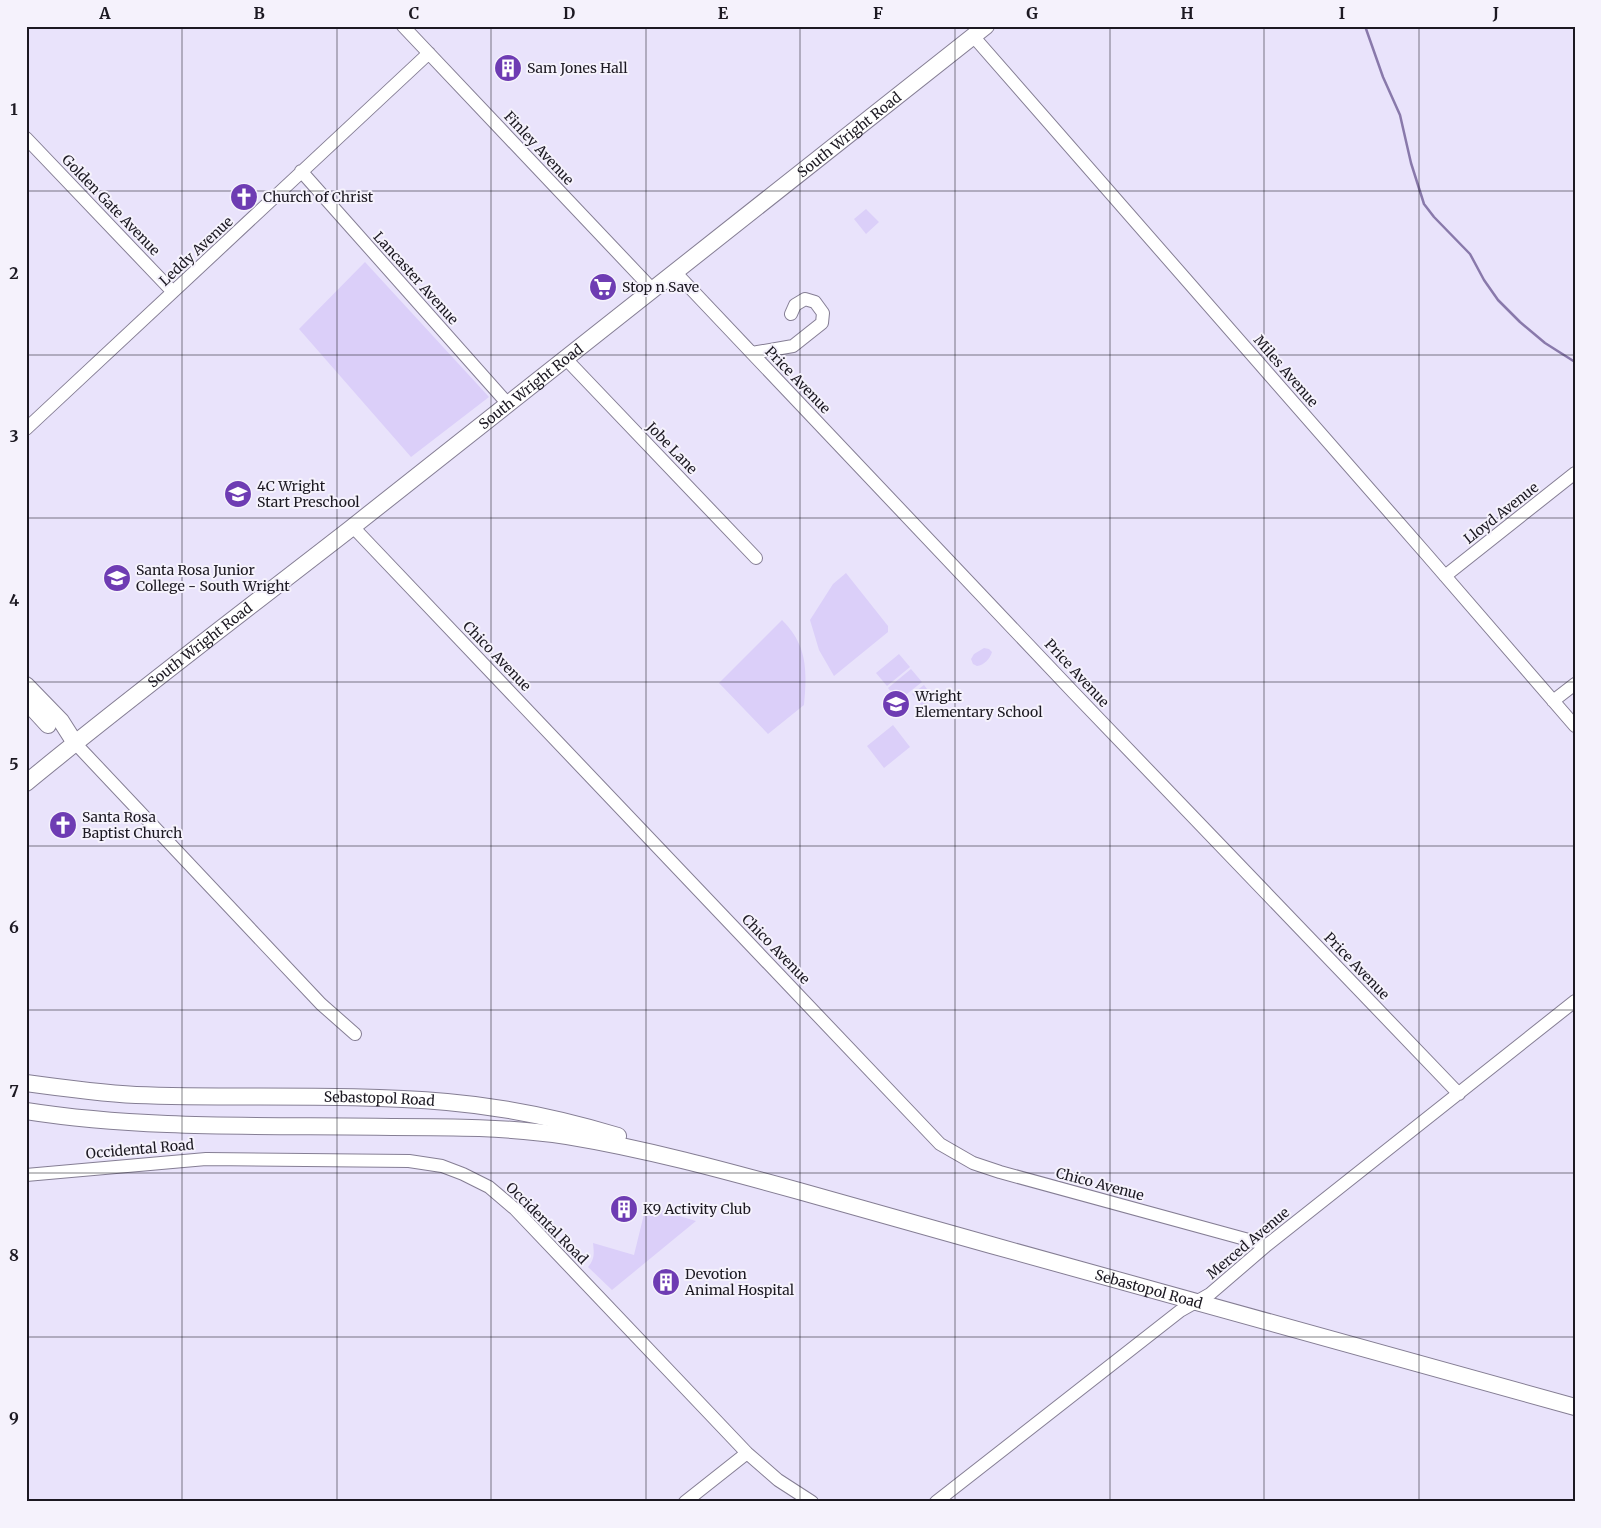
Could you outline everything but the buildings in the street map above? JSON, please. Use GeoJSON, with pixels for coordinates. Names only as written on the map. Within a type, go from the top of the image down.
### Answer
{"type":"FeatureCollection","features":[{"type":"Feature","properties":{"kind":"main road","name":"South Wright Road"},"geometry":{"type":"LineString","coordinates":[[26,783],[566,359],[979,31]]}},
{"type":"Feature","properties":{"kind":"main road"},"geometry":{"type":"LineString","coordinates":[[26,685],[61,721],[75,743]]}},
{"type":"Feature","properties":{"kind":"main road"},"geometry":{"type":"LineString","coordinates":[[26,701],[52,729],[75,743]]}},
{"type":"Feature","properties":{"kind":"main road","name":"Sebastopol Road"},"geometry":{"type":"LineString","coordinates":[[26,1083],[134,1095],[389,1098],[472,1105],[526,1113],[583,1126],[722,1169],[1195,1302],[1575,1406]]}},
{"type":"Feature","properties":{"kind":"main road","name":"Sebastopol Road"},"geometry":{"type":"LineString","coordinates":[[26,1111],[100,1121],[168,1124],[430,1127],[507,1130],[592,1140],[722,1169]]}},
{"type":"Feature","properties":{"kind":"street","name":"Finley Avenue"},"geometry":{"type":"LineString","coordinates":[[403,26],[653,290]]}},
{"type":"Feature","properties":{"kind":"street","name":"Miles Avenue"},"geometry":{"type":"LineString","coordinates":[[979,31],[1575,726]]}},
{"type":"Feature","properties":{"kind":"street","name":"Leddy Avenue"},"geometry":{"type":"LineString","coordinates":[[26,428],[429,53]]}},
{"type":"Feature","properties":{"kind":"street","name":"Golden Gate Avenue"},"geometry":{"type":"LineString","coordinates":[[26,138],[174,292]]}},
{"type":"Feature","properties":{"kind":"street","name":"Lancaster Avenue"},"geometry":{"type":"LineString","coordinates":[[301,171],[508,404]]}},
{"type":"Feature","properties":{"kind":"street","name":"Price Avenue"},"geometry":{"type":"LineString","coordinates":[[675,272],[1074,693],[1459,1094]]}},
{"type":"Feature","properties":{"kind":"street"},"geometry":{"type":"LineString","coordinates":[[752,353],[793,346],[822,323],[824,313],[815,302],[804,299],[795,305],[790,314]]}},
{"type":"Feature","properties":{"kind":"street","name":"Jobe Lane"},"geometry":{"type":"LineString","coordinates":[[566,359],[756,558]]}},
{"type":"Feature","properties":{"kind":"street","name":"Lloyd Avenue"},"geometry":{"type":"LineString","coordinates":[[1445,576],[1575,473]]}},
{"type":"Feature","properties":{"kind":"street","name":"Chico Avenue"},"geometry":{"type":"LineString","coordinates":[[353,527],[940,1144],[973,1163],[1000,1172],[1267,1245]]}},
{"type":"Feature","properties":{"kind":"street"},"geometry":{"type":"LineString","coordinates":[[1553,701],[1575,684]]}},
{"type":"Feature","properties":{"kind":"street"},"geometry":{"type":"LineString","coordinates":[[75,743],[321,1004],[355,1034]]}},
{"type":"Feature","properties":{"kind":"street","name":"Merced Avenue"},"geometry":{"type":"LineString","coordinates":[[936,1502],[1180,1311],[1210,1294],[1267,1245],[1575,1001]]}},
{"type":"Feature","properties":{"kind":"street","name":"Occidental Road"},"geometry":{"type":"LineString","coordinates":[[26,1175],[185,1160],[229,1158],[409,1161],[452,1169],[489,1188],[515,1209],[747,1453],[778,1480],[812,1502]]}},
{"type":"Feature","properties":{"kind":"street"},"geometry":{"type":"LineString","coordinates":[[686,1502],[747,1453]]}},
{"type":"Feature","properties":{"kind":"shaded area"},"geometry":{"type":"Polygon","coordinates":[[[866,209],[879,222],[866,234],[854,219],[866,209]]]}},
{"type":"Feature","properties":{"kind":"shaded area"},"geometry":{"type":"Polygon","coordinates":[[[365,262],[489,397],[411,457],[299,329],[365,262]]]}},
{"type":"Feature","properties":{"kind":"shaded area"},"geometry":{"type":"Polygon","coordinates":[[[846,573],[888,626],[888,632],[834,676],[819,650],[810,620],[833,584],[846,573]]]}},
{"type":"Feature","properties":{"kind":"shaded area"},"geometry":{"type":"Polygon","coordinates":[[[782,620],[797,639],[804,659],[804,705],[768,734],[719,683],[782,620]]]}},
{"type":"Feature","properties":{"kind":"shaded area"},"geometry":{"type":"Polygon","coordinates":[[[984,648],[992,652],[990,657],[980,665],[973,664],[971,659],[974,654],[984,648]]]}},
{"type":"Feature","properties":{"kind":"shaded area"},"geometry":{"type":"Polygon","coordinates":[[[899,654],[910,667],[887,686],[876,673],[899,654]]]}},
{"type":"Feature","properties":{"kind":"shaded area"},"geometry":{"type":"Polygon","coordinates":[[[911,669],[922,682],[898,701],[888,688],[911,669]]]}},
{"type":"Feature","properties":{"kind":"shaded area"},"geometry":{"type":"Polygon","coordinates":[[[924,685],[934,698],[923,707],[912,694],[924,685]]]}},
{"type":"Feature","properties":{"kind":"shaded area"},"geometry":{"type":"Polygon","coordinates":[[[893,725],[910,747],[884,768],[867,746],[893,725]]]}},
{"type":"Feature","properties":{"kind":"shaded area"},"geometry":{"type":"Polygon","coordinates":[[[646,1206],[696,1221],[612,1290],[588,1267],[593,1259],[593,1243],[634,1255],[646,1206]]]}},
{"type":"Feature","properties":{"kind":"waterway"},"geometry":{"type":"LineString","coordinates":[[1365,26],[1383,77],[1400,115],[1411,163],[1424,204],[1470,254],[1484,280],[1498,300],[1545,343],[1575,362]]}},
{"type":"Feature","properties":{"kind":"place","name":"Sam Jones Hall"},"geometry":{"type":"Point","coordinates":[508,68]}},
{"type":"Feature","properties":{"kind":"place","name":"Church of Christ"},"geometry":{"type":"Point","coordinates":[244,197]}},
{"type":"Feature","properties":{"kind":"place","name":"Stop n Save"},"geometry":{"type":"Point","coordinates":[603,287]}},
{"type":"Feature","properties":{"kind":"place","name":"4C Wright Start Preschool"},"geometry":{"type":"Point","coordinates":[238,494]}},
{"type":"Feature","properties":{"kind":"place","name":"Santa Rosa Junior College - South Wright"},"geometry":{"type":"Point","coordinates":[117,578]}},
{"type":"Feature","properties":{"kind":"place","name":"Wright Elementary School"},"geometry":{"type":"Point","coordinates":[896,704]}},
{"type":"Feature","properties":{"kind":"place","name":"Santa Rosa Baptist Church"},"geometry":{"type":"Point","coordinates":[63,825]}},
{"type":"Feature","properties":{"kind":"place","name":"K9 Activity Club"},"geometry":{"type":"Point","coordinates":[624,1209]}},
{"type":"Feature","properties":{"kind":"place","name":"Devotion Animal Hospital"},"geometry":{"type":"Point","coordinates":[666,1282]}}]}
